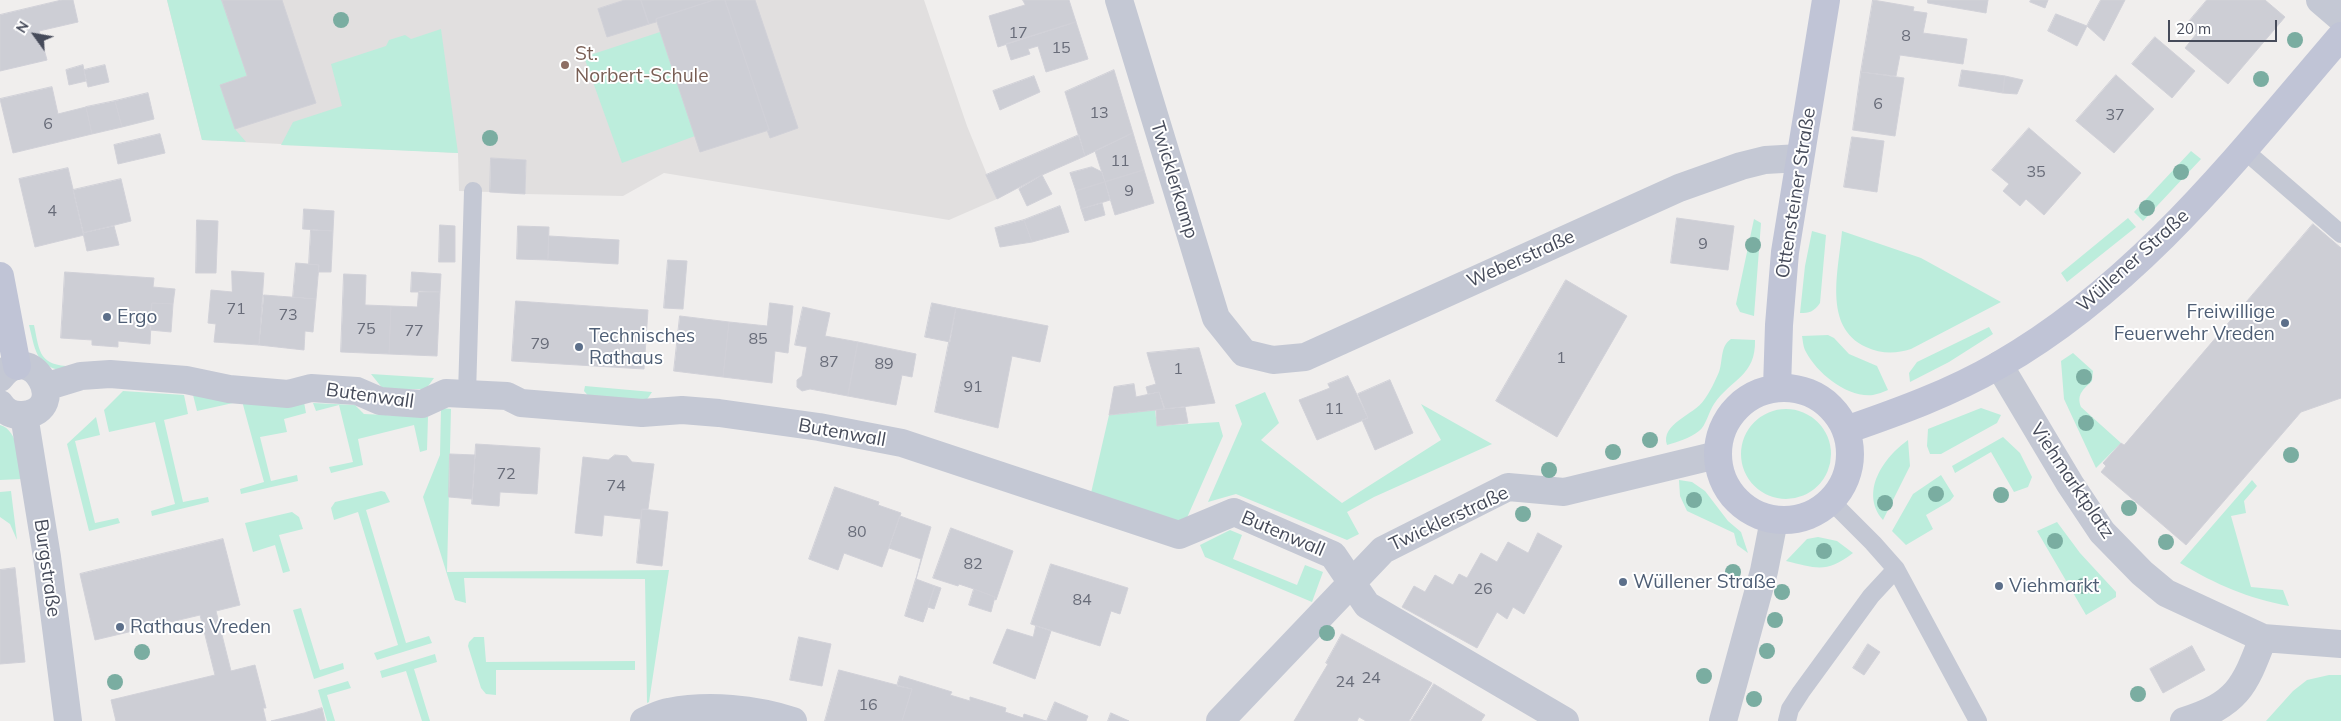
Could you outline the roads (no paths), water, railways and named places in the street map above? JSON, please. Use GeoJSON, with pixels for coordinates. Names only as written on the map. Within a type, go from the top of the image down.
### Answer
{"type":"FeatureCollection","features":[{"type":"Feature","properties":{"kind":"street","name":"Twicklerkamp"},"geometry":{"type":"LineString","coordinates":[[1119,0],[1216,318],[1244,353]]}},
{"type":"Feature","properties":{"kind":"street","name":"Ottensteiner Straße"},"geometry":{"type":"LineString","coordinates":[[1777,388],[1779,325],[1785,252],[1826,0]]}},
{"type":"Feature","properties":{"kind":"street"},"geometry":{"type":"LineString","coordinates":[[2320,0],[2341,18]]}},
{"type":"Feature","properties":{"kind":"street","name":"Wüllener Straße"},"geometry":{"type":"LineString","coordinates":[[1846,430],[1926,402],[1999,366],[2075,315],[2137,264],[2195,205],[2341,36]]}},
{"type":"Feature","properties":{"kind":"street","name":"Weberstraße"},"geometry":{"type":"LineString","coordinates":[[1244,353],[1273,360],[1305,357],[1679,188],[1741,166],[1765,160],[1800,158]]}},
{"type":"Feature","properties":{"kind":"street"},"geometry":{"type":"LineString","coordinates":[[0,276],[9,372],[32,369],[38,373],[45,387],[46,395],[38,409],[12,410]]}},
{"type":"Feature","properties":{"kind":"street","name":"Viehmarktplatz"},"geometry":{"type":"LineString","coordinates":[[1999,366],[2070,484],[2102,532],[2142,573],[2166,593],[2263,638]]}},
{"type":"Feature","properties":{"kind":"street","name":"Butenwall"},"geometry":{"type":"LineString","coordinates":[[45,387],[81,376],[110,374],[186,380],[229,389],[288,394],[311,388],[357,391],[380,401],[422,404],[446,393],[507,396],[521,403],[642,413],[682,410],[719,413],[820,428],[902,443],[1179,535],[1234,512],[1333,555],[1367,605],[1565,721]]}},
{"type":"Feature","properties":{"kind":"street"},"geometry":{"type":"LineString","coordinates":[[1777,388],[1795,389],[1812,394],[1826,403],[1838,415],[1846,430],[1850,449],[1849,468],[1842,486],[1831,501],[1818,511],[1804,517],[1790,520],[1774,520],[1752,513],[1734,498],[1722,478],[1718,455],[1720,436],[1728,418],[1741,403],[1758,393],[1777,388]]}},
{"type":"Feature","properties":{"kind":"street","name":"Burgstraße"},"geometry":{"type":"LineString","coordinates":[[12,410],[46,557],[68,721]]}},
{"type":"Feature","properties":{"kind":"street","name":"Twicklerstraße"},"geometry":{"type":"LineString","coordinates":[[1220,721],[1383,550],[1508,487],[1564,492],[1718,455]]}},
{"type":"Feature","properties":{"kind":"street"},"geometry":{"type":"LineString","coordinates":[[1724,721],[1764,571],[1774,520]]}},
{"type":"Feature","properties":{"kind":"street"},"geometry":{"type":"LineString","coordinates":[[2184,721],[2208,713],[2228,702],[2243,686],[2263,638],[2341,644]]}},
{"type":"Feature","properties":{"kind":"street"},"geometry":{"type":"LineString","coordinates":[[644,721],[668,712],[712,707],[781,717],[793,721]]}},
{"type":"Feature","properties":{"kind":"lane"},"geometry":{"type":"LineString","coordinates":[[2244,150],[2341,234]]}},
{"type":"Feature","properties":{"kind":"lane"},"geometry":{"type":"LineString","coordinates":[[467,394],[473,191]]}},
{"type":"Feature","properties":{"kind":"lane"},"geometry":{"type":"LineString","coordinates":[[1831,501],[1896,569],[1978,721]]}},
{"type":"Feature","properties":{"kind":"lane"},"geometry":{"type":"LineString","coordinates":[[1787,721],[1790,708],[1801,692],[1870,596],[1896,569]]}},
{"type":"Feature","properties":{"kind":"place","name":"St. Norbert-Schule"},"geometry":{"type":"Point","coordinates":[565,65]}},
{"type":"Feature","properties":{"kind":"place","name":"Ergo"},"geometry":{"type":"Point","coordinates":[107,317]}},
{"type":"Feature","properties":{"kind":"place","name":"Freiwillige Feuerwehr Vreden"},"geometry":{"type":"Point","coordinates":[2285,323]}},
{"type":"Feature","properties":{"kind":"place","name":"Technisches Rathaus"},"geometry":{"type":"Point","coordinates":[579,347]}},
{"type":"Feature","properties":{"kind":"place","name":"Wüllener Straße"},"geometry":{"type":"Point","coordinates":[1623,582]}},
{"type":"Feature","properties":{"kind":"place","name":"Viehmarkt"},"geometry":{"type":"Point","coordinates":[1999,586]}},
{"type":"Feature","properties":{"kind":"place","name":"Rathaus Vreden"},"geometry":{"type":"Point","coordinates":[120,627]}}]}
